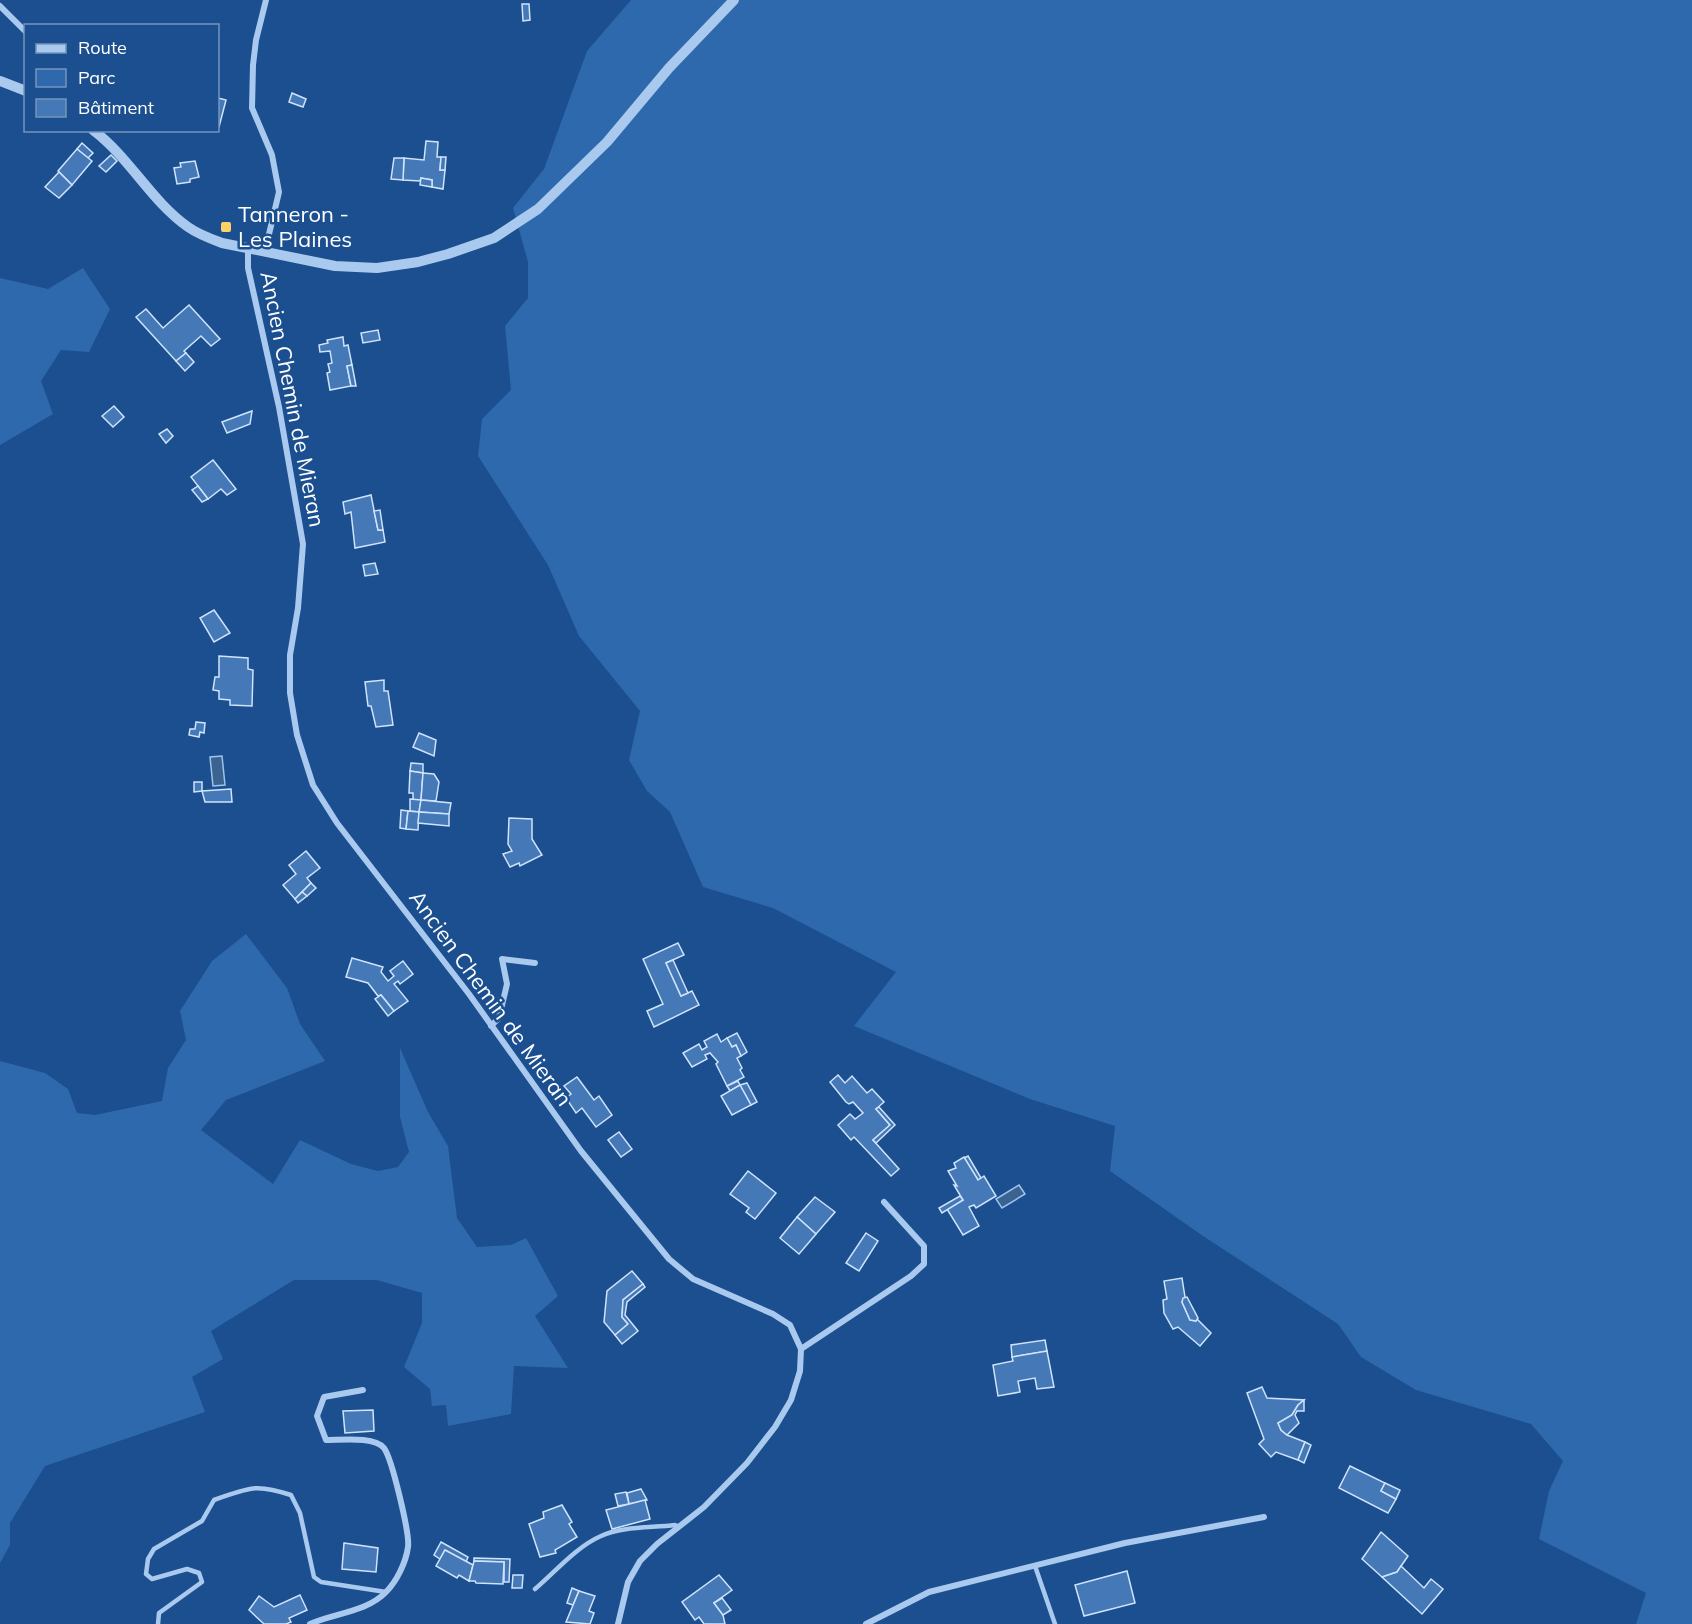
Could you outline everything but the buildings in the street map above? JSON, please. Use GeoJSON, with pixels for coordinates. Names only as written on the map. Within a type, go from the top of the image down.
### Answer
{"type":"FeatureCollection","features":[{"type":"Feature","properties":{"kind":"street"},"geometry":{"type":"LineString","coordinates":[[265,251],[279,192],[272,155],[252,108],[256,40],[267,0]]}},
{"type":"Feature","properties":{"kind":"street"},"geometry":{"type":"LineString","coordinates":[[95,132],[118,152],[171,213],[190,228],[222,243],[335,266],[377,268],[428,259],[494,238],[537,210],[606,142],[669,68],[734,0]]}},
{"type":"Feature","properties":{"kind":"street"},"geometry":{"type":"LineString","coordinates":[[0,6],[24,30]]}},
{"type":"Feature","properties":{"kind":"street"},"geometry":{"type":"LineString","coordinates":[[0,81],[24,90]]}},
{"type":"Feature","properties":{"kind":"street","name":"Ancien Chemin de Mieran"},"geometry":{"type":"LineString","coordinates":[[248,248],[248,268],[279,407],[303,544],[298,608],[290,655],[290,693],[297,735],[313,785],[337,823],[492,1026],[581,1151],[669,1259],[693,1279],[773,1314],[790,1325],[801,1348]]}},
{"type":"Feature","properties":{"kind":"street"},"geometry":{"type":"LineString","coordinates":[[492,1026],[499,1018],[507,984],[502,959],[535,963]]}},
{"type":"Feature","properties":{"kind":"street"},"geometry":{"type":"LineString","coordinates":[[618,1624],[628,1582],[640,1561],[704,1507],[747,1463],[775,1428],[791,1400],[800,1371],[801,1348],[911,1276],[924,1264],[924,1246],[884,1202]]}},
{"type":"Feature","properties":{"kind":"street"},"geometry":{"type":"LineString","coordinates":[[310,1624],[324,1617],[364,1607],[386,1592],[403,1566],[409,1545],[399,1491],[384,1448],[372,1440],[326,1440],[317,1416],[324,1396],[363,1390]]}},
{"type":"Feature","properties":{"kind":"street"},"geometry":{"type":"LineString","coordinates":[[866,1624],[929,1592],[1125,1543],[1264,1517]]}},
{"type":"Feature","properties":{"kind":"lane"},"geometry":{"type":"LineString","coordinates":[[158,1624],[159,1613],[202,1581],[199,1573],[188,1569],[152,1579],[146,1574],[147,1559],[154,1549],[202,1521],[214,1500],[251,1487],[272,1489],[291,1495],[300,1513],[314,1577],[321,1582],[386,1592]]}},
{"type":"Feature","properties":{"kind":"lane"},"geometry":{"type":"LineString","coordinates":[[535,1589],[599,1536],[618,1531],[675,1525],[679,1527]]}},
{"type":"Feature","properties":{"kind":"lane"},"geometry":{"type":"LineString","coordinates":[[1035,1566],[1055,1624]]}},
{"type":"Feature","properties":{"kind":"green space"},"geometry":{"type":"Polygon","coordinates":[[[631,0],[1692,0],[1692,1624],[1636,1624],[1646,1593],[1539,1539],[1549,1491],[1563,1461],[1531,1424],[1416,1390],[1361,1357],[1338,1324],[1203,1236],[1110,1171],[1115,1126],[1030,1099],[854,1026],[896,972],[773,908],[703,887],[670,812],[647,791],[629,760],[640,711],[579,636],[548,565],[478,456],[482,419],[511,390],[505,326],[528,298],[528,262],[513,208],[544,169],[587,51],[631,0]]]}},
{"type":"Feature","properties":{"kind":"green space"},"geometry":{"type":"Polygon","coordinates":[[[83,268],[110,309],[89,352],[61,350],[41,381],[53,414],[0,445],[0,278],[48,289],[83,268]]]}},
{"type":"Feature","properties":{"kind":"green space"},"geometry":{"type":"Polygon","coordinates":[[[246,934],[287,988],[300,1024],[325,1061],[226,1100],[201,1130],[273,1184],[300,1140],[351,1164],[378,1171],[398,1167],[409,1152],[400,1117],[400,1048],[428,1112],[448,1146],[457,1218],[477,1247],[511,1245],[526,1238],[558,1296],[535,1316],[568,1368],[514,1366],[511,1414],[448,1426],[446,1405],[432,1406],[430,1389],[404,1367],[422,1323],[422,1293],[377,1280],[294,1280],[211,1331],[223,1359],[192,1377],[205,1412],[45,1466],[10,1523],[10,1545],[0,1563],[0,1061],[45,1073],[68,1089],[77,1113],[95,1115],[162,1101],[168,1068],[186,1040],[180,1011],[212,961],[246,934]]]}},
{"type":"Feature","properties":{"kind":"shaded area"},"geometry":{"type":"Polygon","coordinates":[[[222,756],[225,785],[213,786],[210,757],[222,756]]]}},
{"type":"Feature","properties":{"kind":"shaded area"},"geometry":{"type":"Polygon","coordinates":[[[1019,1185],[1025,1194],[1002,1208],[996,1199],[1019,1185]]]}},
{"type":"Feature","properties":{"kind":"place","name":"Tanneron - Les Plaines"},"geometry":{"type":"Point","coordinates":[226,227]}}]}
